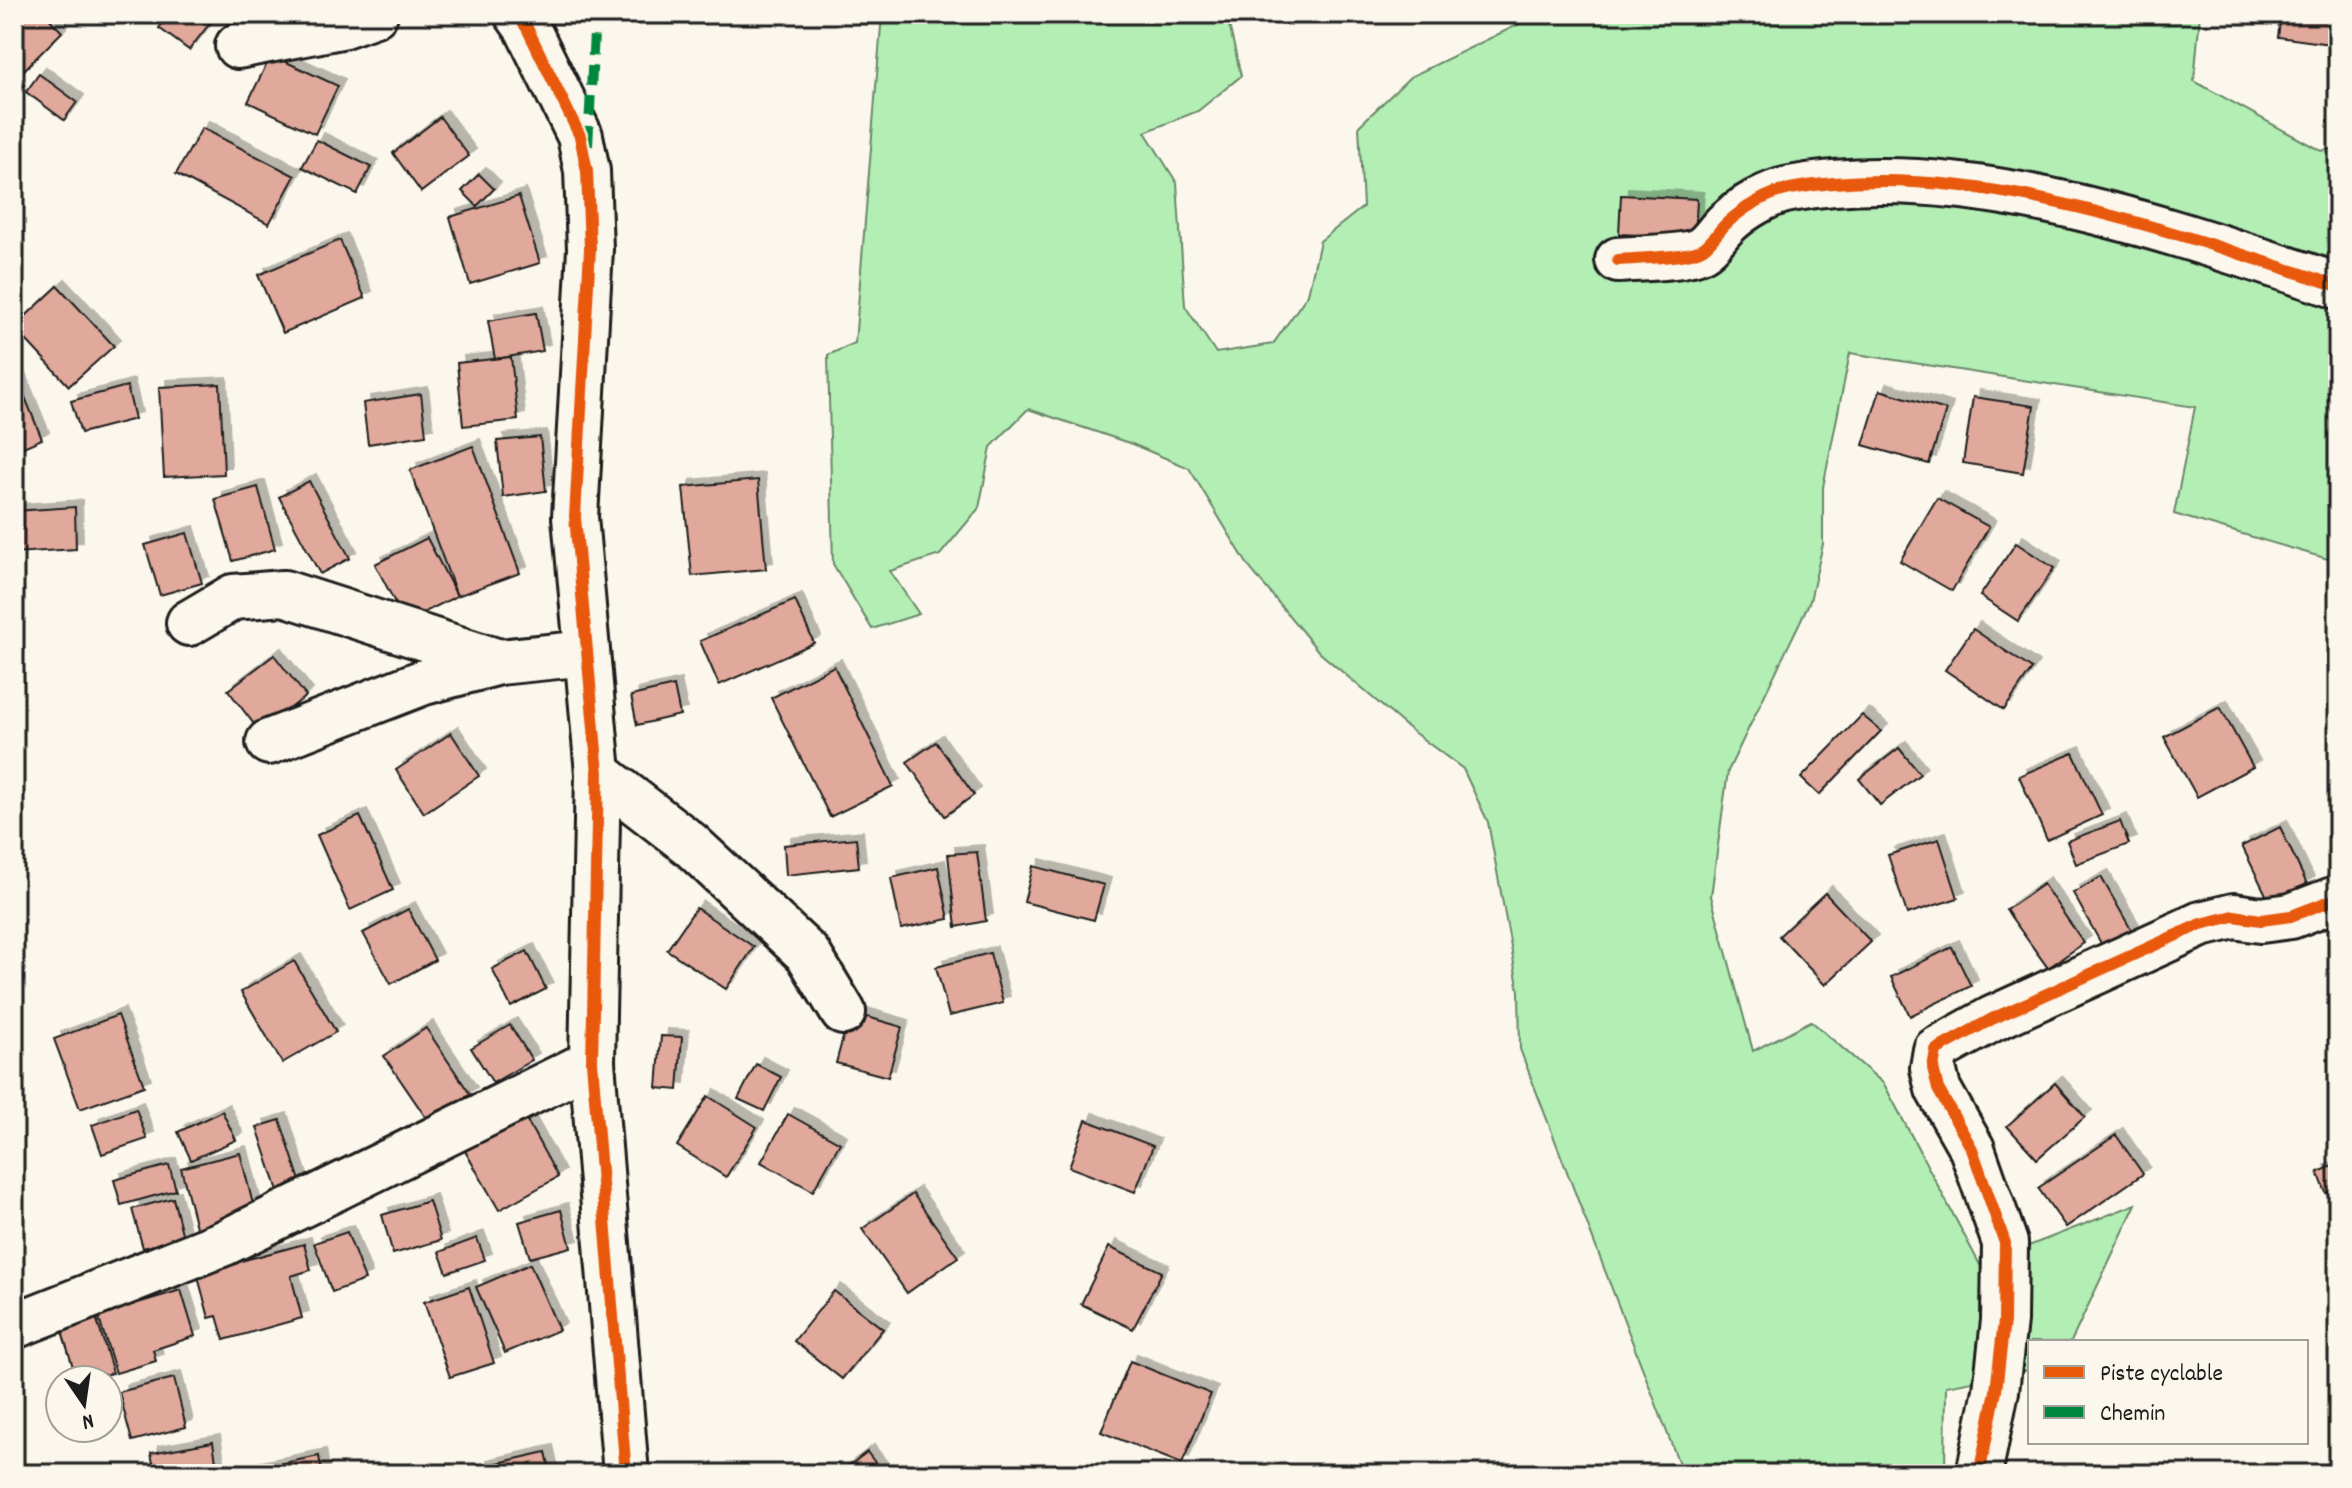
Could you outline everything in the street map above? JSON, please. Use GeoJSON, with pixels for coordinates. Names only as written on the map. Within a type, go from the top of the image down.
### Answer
{"type":"FeatureCollection","features":[{"type":"Feature","properties":{"kind":"street"},"geometry":{"type":"LineString","coordinates":[[238,46],[341,26],[375,14]]}},
{"type":"Feature","properties":{"kind":"street"},"geometry":{"type":"LineString","coordinates":[[517,14],[527,28],[580,136],[587,171],[590,249],[575,517],[598,773],[592,1062],[626,1474]]}},
{"type":"Feature","properties":{"kind":"street"},"geometry":{"type":"LineString","coordinates":[[1618,260],[1701,250],[1728,221],[1775,192],[1823,183],[1918,181],[2044,201],[2196,240],[2338,286]]}},
{"type":"Feature","properties":{"kind":"street"},"geometry":{"type":"LineString","coordinates":[[189,623],[233,597],[284,593],[499,662]]}},
{"type":"Feature","properties":{"kind":"street"},"geometry":{"type":"LineString","coordinates":[[269,742],[424,682],[499,662],[587,653]]}},
{"type":"Feature","properties":{"kind":"street"},"geometry":{"type":"LineString","coordinates":[[598,773],[690,844],[808,954],[843,1012]]}},
{"type":"Feature","properties":{"kind":"street"},"geometry":{"type":"LineString","coordinates":[[1979,1474],[1996,1391],[2004,1321],[2005,1243],[1972,1149],[1938,1089],[1933,1068],[1936,1050],[1992,1019],[2201,924],[2234,916],[2261,920],[2291,916],[2338,898]]}},
{"type":"Feature","properties":{"kind":"street"},"geometry":{"type":"LineString","coordinates":[[14,1326],[224,1243],[592,1062]]}},
{"type":"Feature","properties":{"kind":"green space"},"geometry":{"type":"Polygon","coordinates":[[[882,14],[1227,16],[1241,76],[1198,111],[1145,132],[1177,183],[1185,306],[1216,353],[1273,344],[1308,294],[1320,241],[1363,207],[1359,126],[1410,77],[1540,14],[2200,14],[2194,81],[2321,151],[2338,147],[2338,562],[2174,514],[2195,407],[1850,353],[1823,487],[1823,544],[1810,601],[1728,771],[1711,896],[1753,1051],[1811,1021],[1884,1084],[1980,1265],[2136,1204],[2072,1340],[2028,1340],[2028,1370],[1946,1386],[1945,1474],[1683,1474],[1520,1049],[1519,991],[1488,822],[1463,769],[1408,728],[1319,652],[1249,567],[1189,468],[1132,444],[1028,409],[991,447],[979,508],[940,555],[890,571],[919,614],[872,629],[833,564],[828,355],[855,343],[882,14]]]}},
{"type":"Feature","properties":{"kind":"building"},"geometry":{"type":"Polygon","coordinates":[[[14,14],[45,14],[62,32],[15,79],[14,14]]]}},
{"type":"Feature","properties":{"kind":"building"},"geometry":{"type":"Polygon","coordinates":[[[170,14],[217,14],[189,50],[159,28],[170,14]]]}},
{"type":"Feature","properties":{"kind":"building"},"geometry":{"type":"Polygon","coordinates":[[[2281,14],[2338,14],[2338,45],[2278,37],[2281,14]]]}},
{"type":"Feature","properties":{"kind":"building"},"geometry":{"type":"Polygon","coordinates":[[[271,55],[338,86],[315,134],[248,102],[271,55]]]}},
{"type":"Feature","properties":{"kind":"building"},"geometry":{"type":"Polygon","coordinates":[[[39,74],[77,102],[64,120],[26,92],[39,74]]]}},
{"type":"Feature","properties":{"kind":"building"},"geometry":{"type":"Polygon","coordinates":[[[440,117],[469,156],[421,192],[393,153],[440,117]]]}},
{"type":"Feature","properties":{"kind":"building"},"geometry":{"type":"Polygon","coordinates":[[[202,128],[295,176],[269,224],[176,174],[202,128]]]}},
{"type":"Feature","properties":{"kind":"building"},"geometry":{"type":"Polygon","coordinates":[[[317,140],[371,167],[357,194],[302,167],[317,140]]]}},
{"type":"Feature","properties":{"kind":"building"},"geometry":{"type":"Polygon","coordinates":[[[479,174],[494,189],[477,206],[462,191],[479,174]]]}},
{"type":"Feature","properties":{"kind":"building"},"geometry":{"type":"Polygon","coordinates":[[[1621,195],[1697,199],[1695,238],[1619,234],[1621,195]]]}},
{"type":"Feature","properties":{"kind":"building"},"geometry":{"type":"Polygon","coordinates":[[[519,196],[540,263],[470,284],[450,217],[519,196]]]}},
{"type":"Feature","properties":{"kind":"building"},"geometry":{"type":"Polygon","coordinates":[[[340,240],[365,298],[283,333],[258,275],[340,240]]]}},
{"type":"Feature","properties":{"kind":"building"},"geometry":{"type":"Polygon","coordinates":[[[58,286],[114,346],[69,386],[14,327],[58,286]]]}},
{"type":"Feature","properties":{"kind":"building"},"geometry":{"type":"Polygon","coordinates":[[[536,313],[543,351],[495,359],[488,321],[536,313]]]}},
{"type":"Feature","properties":{"kind":"building"},"geometry":{"type":"Polygon","coordinates":[[[511,357],[518,420],[463,426],[457,363],[511,357]]]}},
{"type":"Feature","properties":{"kind":"building"},"geometry":{"type":"Polygon","coordinates":[[[18,380],[42,439],[14,451],[14,382],[18,380]]]}},
{"type":"Feature","properties":{"kind":"building"},"geometry":{"type":"Polygon","coordinates":[[[220,384],[224,474],[164,477],[159,387],[220,384]]]}},
{"type":"Feature","properties":{"kind":"building"},"geometry":{"type":"Polygon","coordinates":[[[127,386],[135,419],[81,433],[71,401],[127,386]]]}},
{"type":"Feature","properties":{"kind":"building"},"geometry":{"type":"Polygon","coordinates":[[[1880,390],[1946,410],[1929,464],[1863,445],[1880,390]]]}},
{"type":"Feature","properties":{"kind":"building"},"geometry":{"type":"Polygon","coordinates":[[[421,394],[426,435],[368,444],[363,403],[421,394]]]}},
{"type":"Feature","properties":{"kind":"building"},"geometry":{"type":"Polygon","coordinates":[[[1973,397],[2034,406],[2023,473],[1963,463],[1973,397]]]}},
{"type":"Feature","properties":{"kind":"building"},"geometry":{"type":"Polygon","coordinates":[[[540,437],[546,491],[503,497],[497,441],[540,437]]]}},
{"type":"Feature","properties":{"kind":"building"},"geometry":{"type":"Polygon","coordinates":[[[473,446],[520,573],[457,596],[410,470],[473,446]]]}},
{"type":"Feature","properties":{"kind":"building"},"geometry":{"type":"Polygon","coordinates":[[[758,480],[766,569],[692,576],[683,487],[758,480]]]}},
{"type":"Feature","properties":{"kind":"building"},"geometry":{"type":"Polygon","coordinates":[[[309,481],[350,558],[320,574],[279,497],[309,481]]]}},
{"type":"Feature","properties":{"kind":"building"},"geometry":{"type":"Polygon","coordinates":[[[258,487],[275,549],[233,561],[215,499],[258,487]]]}},
{"type":"Feature","properties":{"kind":"building"},"geometry":{"type":"Polygon","coordinates":[[[1937,498],[1989,527],[1952,591],[1900,561],[1937,498]]]}},
{"type":"Feature","properties":{"kind":"building"},"geometry":{"type":"Polygon","coordinates":[[[75,507],[76,549],[14,553],[14,511],[75,507]]]}},
{"type":"Feature","properties":{"kind":"building"},"geometry":{"type":"Polygon","coordinates":[[[187,533],[202,583],[160,595],[145,545],[187,533]]]}},
{"type":"Feature","properties":{"kind":"building"},"geometry":{"type":"Polygon","coordinates":[[[427,538],[457,596],[405,622],[375,564],[427,538]]]}},
{"type":"Feature","properties":{"kind":"building"},"geometry":{"type":"Polygon","coordinates":[[[2016,543],[2054,568],[2018,621],[1980,596],[2016,543]]]}},
{"type":"Feature","properties":{"kind":"building"},"geometry":{"type":"Polygon","coordinates":[[[795,600],[814,643],[719,685],[700,641],[795,600]]]}},
{"type":"Feature","properties":{"kind":"building"},"geometry":{"type":"Polygon","coordinates":[[[1973,629],[2032,669],[2004,710],[1945,670],[1973,629]]]}},
{"type":"Feature","properties":{"kind":"building"},"geometry":{"type":"Polygon","coordinates":[[[274,655],[306,696],[260,732],[228,690],[274,655]]]}},
{"type":"Feature","properties":{"kind":"building"},"geometry":{"type":"Polygon","coordinates":[[[834,666],[893,786],[830,817],[771,698],[834,666]]]}},
{"type":"Feature","properties":{"kind":"building"},"geometry":{"type":"Polygon","coordinates":[[[674,686],[680,715],[637,725],[631,696],[674,686]]]}},
{"type":"Feature","properties":{"kind":"building"},"geometry":{"type":"Polygon","coordinates":[[[2220,707],[2253,767],[2197,797],[2164,737],[2220,707]]]}},
{"type":"Feature","properties":{"kind":"building"},"geometry":{"type":"Polygon","coordinates":[[[1862,715],[1881,731],[1819,795],[1801,778],[1862,715]]]}},
{"type":"Feature","properties":{"kind":"building"},"geometry":{"type":"Polygon","coordinates":[[[451,733],[479,776],[424,813],[396,770],[451,733]]]}},
{"type":"Feature","properties":{"kind":"building"},"geometry":{"type":"Polygon","coordinates":[[[936,742],[974,795],[945,816],[907,762],[936,742]]]}},
{"type":"Feature","properties":{"kind":"building"},"geometry":{"type":"Polygon","coordinates":[[[1899,748],[1920,774],[1880,805],[1859,779],[1899,748]]]}},
{"type":"Feature","properties":{"kind":"building"},"geometry":{"type":"Polygon","coordinates":[[[2073,753],[2102,815],[2047,840],[2019,776],[2073,753]]]}},
{"type":"Feature","properties":{"kind":"building"},"geometry":{"type":"Polygon","coordinates":[[[360,816],[393,890],[350,910],[317,835],[360,816]]]}},
{"type":"Feature","properties":{"kind":"building"},"geometry":{"type":"Polygon","coordinates":[[[2120,821],[2129,844],[2076,864],[2067,841],[2120,821]]]}},
{"type":"Feature","properties":{"kind":"building"},"geometry":{"type":"Polygon","coordinates":[[[2280,827],[2307,884],[2270,903],[2242,846],[2280,827]]]}},
{"type":"Feature","properties":{"kind":"building"},"geometry":{"type":"Polygon","coordinates":[[[856,838],[859,867],[786,875],[784,845],[856,838]]]}},
{"type":"Feature","properties":{"kind":"building"},"geometry":{"type":"Polygon","coordinates":[[[1939,839],[1958,898],[1907,914],[1888,855],[1939,839]]]}},
{"type":"Feature","properties":{"kind":"building"},"geometry":{"type":"Polygon","coordinates":[[[977,852],[986,921],[956,927],[948,854],[977,852]]]}},
{"type":"Feature","properties":{"kind":"building"},"geometry":{"type":"Polygon","coordinates":[[[1033,866],[1104,885],[1094,920],[1024,902],[1033,866]]]}},
{"type":"Feature","properties":{"kind":"building"},"geometry":{"type":"Polygon","coordinates":[[[938,867],[949,919],[901,929],[891,878],[938,867]]]}},
{"type":"Feature","properties":{"kind":"building"},"geometry":{"type":"Polygon","coordinates":[[[2101,877],[2132,931],[2103,947],[2073,893],[2101,877]]]}},
{"type":"Feature","properties":{"kind":"building"},"geometry":{"type":"Polygon","coordinates":[[[2043,884],[2084,943],[2048,968],[2006,910],[2043,884]]]}},
{"type":"Feature","properties":{"kind":"building"},"geometry":{"type":"Polygon","coordinates":[[[1825,893],[1871,942],[1825,985],[1779,936],[1825,893]]]}},
{"type":"Feature","properties":{"kind":"building"},"geometry":{"type":"Polygon","coordinates":[[[696,908],[754,947],[726,989],[667,950],[696,908]]]}},
{"type":"Feature","properties":{"kind":"building"},"geometry":{"type":"Polygon","coordinates":[[[408,909],[435,960],[391,984],[363,933],[408,909]]]}},
{"type":"Feature","properties":{"kind":"building"},"geometry":{"type":"Polygon","coordinates":[[[1952,947],[1971,986],[1910,1016],[1891,977],[1952,947]]]}},
{"type":"Feature","properties":{"kind":"building"},"geometry":{"type":"Polygon","coordinates":[[[527,951],[546,989],[511,1007],[492,969],[527,951]]]}},
{"type":"Feature","properties":{"kind":"building"},"geometry":{"type":"Polygon","coordinates":[[[990,953],[1003,1003],[949,1016],[936,967],[990,953]]]}},
{"type":"Feature","properties":{"kind":"building"},"geometry":{"type":"Polygon","coordinates":[[[294,961],[336,1032],[282,1063],[241,992],[294,961]]]}},
{"type":"Feature","properties":{"kind":"building"},"geometry":{"type":"Polygon","coordinates":[[[850,1012],[902,1027],[888,1077],[836,1063],[850,1012]]]}},
{"type":"Feature","properties":{"kind":"building"},"geometry":{"type":"Polygon","coordinates":[[[118,1015],[144,1086],[80,1109],[54,1039],[118,1015]]]}},
{"type":"Feature","properties":{"kind":"building"},"geometry":{"type":"Polygon","coordinates":[[[510,1025],[532,1060],[493,1083],[471,1048],[510,1025]]]}},
{"type":"Feature","properties":{"kind":"building"},"geometry":{"type":"Polygon","coordinates":[[[426,1028],[470,1094],[429,1122],[384,1056],[426,1028]]]}},
{"type":"Feature","properties":{"kind":"building"},"geometry":{"type":"Polygon","coordinates":[[[661,1036],[682,1037],[678,1090],[657,1088],[661,1036]]]}},
{"type":"Feature","properties":{"kind":"building"},"geometry":{"type":"Polygon","coordinates":[[[756,1064],[781,1077],[764,1111],[738,1099],[756,1064]]]}},
{"type":"Feature","properties":{"kind":"building"},"geometry":{"type":"Polygon","coordinates":[[[2055,1083],[2085,1117],[2037,1159],[2007,1126],[2055,1083]]]}},
{"type":"Feature","properties":{"kind":"building"},"geometry":{"type":"Polygon","coordinates":[[[708,1096],[757,1127],[726,1177],[677,1146],[708,1096]]]}},
{"type":"Feature","properties":{"kind":"building"},"geometry":{"type":"Polygon","coordinates":[[[136,1109],[147,1139],[102,1154],[92,1125],[136,1109]]]}},
{"type":"Feature","properties":{"kind":"building"},"geometry":{"type":"Polygon","coordinates":[[[222,1111],[236,1140],[191,1160],[178,1132],[222,1111]]]}},
{"type":"Feature","properties":{"kind":"building"},"geometry":{"type":"Polygon","coordinates":[[[788,1114],[840,1143],[813,1191],[761,1162],[788,1114]]]}},
{"type":"Feature","properties":{"kind":"building"},"geometry":{"type":"Polygon","coordinates":[[[525,1117],[558,1177],[499,1210],[465,1151],[525,1117]]]}},
{"type":"Feature","properties":{"kind":"building"},"geometry":{"type":"Polygon","coordinates":[[[280,1120],[305,1196],[282,1203],[257,1127],[280,1120]]]}},
{"type":"Feature","properties":{"kind":"building"},"geometry":{"type":"Polygon","coordinates":[[[1086,1120],[1153,1146],[1135,1192],[1069,1167],[1086,1120]]]}},
{"type":"Feature","properties":{"kind":"building"},"geometry":{"type":"Polygon","coordinates":[[[2116,1135],[2143,1174],[2066,1227],[2038,1188],[2116,1135]]]}},
{"type":"Feature","properties":{"kind":"building"},"geometry":{"type":"Polygon","coordinates":[[[240,1153],[256,1216],[197,1231],[181,1168],[240,1153]]]}},
{"type":"Feature","properties":{"kind":"building"},"geometry":{"type":"Polygon","coordinates":[[[2338,1164],[2338,1188],[2326,1193],[2318,1172],[2338,1164]]]}},
{"type":"Feature","properties":{"kind":"building"},"geometry":{"type":"Polygon","coordinates":[[[169,1165],[176,1190],[121,1205],[114,1180],[169,1165]]]}},
{"type":"Feature","properties":{"kind":"building"},"geometry":{"type":"Polygon","coordinates":[[[913,1194],[958,1257],[907,1293],[862,1229],[913,1194]]]}},
{"type":"Feature","properties":{"kind":"building"},"geometry":{"type":"Polygon","coordinates":[[[173,1198],[183,1237],[143,1248],[132,1209],[173,1198]]]}},
{"type":"Feature","properties":{"kind":"building"},"geometry":{"type":"Polygon","coordinates":[[[429,1201],[441,1240],[393,1254],[382,1215],[429,1201]]]}},
{"type":"Feature","properties":{"kind":"building"},"geometry":{"type":"Polygon","coordinates":[[[561,1210],[571,1247],[530,1258],[519,1222],[561,1210]]]}},
{"type":"Feature","properties":{"kind":"building"},"geometry":{"type":"Polygon","coordinates":[[[347,1232],[365,1280],[332,1292],[314,1243],[347,1232]]]}},
{"type":"Feature","properties":{"kind":"building"},"geometry":{"type":"Polygon","coordinates":[[[477,1238],[485,1260],[447,1273],[439,1252],[477,1238]]]}},
{"type":"Feature","properties":{"kind":"building"},"geometry":{"type":"Polygon","coordinates":[[[304,1244],[311,1270],[291,1276],[302,1318],[224,1340],[217,1316],[209,1318],[197,1273],[304,1244]]]}},
{"type":"Feature","properties":{"kind":"building"},"geometry":{"type":"Polygon","coordinates":[[[1109,1247],[1162,1272],[1133,1329],[1081,1304],[1109,1247]]]}},
{"type":"Feature","properties":{"kind":"building"},"geometry":{"type":"Polygon","coordinates":[[[530,1264],[559,1330],[505,1353],[476,1287],[530,1264]]]}},
{"type":"Feature","properties":{"kind":"building"},"geometry":{"type":"Polygon","coordinates":[[[469,1287],[494,1363],[450,1377],[424,1302],[469,1287]]]}},
{"type":"Feature","properties":{"kind":"building"},"geometry":{"type":"Polygon","coordinates":[[[181,1290],[195,1336],[153,1350],[156,1361],[124,1371],[124,1364],[113,1364],[98,1315],[181,1290]]]}},
{"type":"Feature","properties":{"kind":"building"},"geometry":{"type":"Polygon","coordinates":[[[834,1291],[883,1329],[842,1379],[794,1341],[834,1291]]]}},
{"type":"Feature","properties":{"kind":"building"},"geometry":{"type":"Polygon","coordinates":[[[96,1317],[110,1364],[72,1364],[61,1328],[96,1317]]]}},
{"type":"Feature","properties":{"kind":"building"},"geometry":{"type":"Polygon","coordinates":[[[1130,1361],[1211,1394],[1182,1464],[1101,1432],[1130,1361]]]}},
{"type":"Feature","properties":{"kind":"building"},"geometry":{"type":"Polygon","coordinates":[[[174,1378],[186,1427],[132,1441],[124,1411],[124,1391],[174,1378]]]}},
{"type":"Feature","properties":{"kind":"building"},"geometry":{"type":"Polygon","coordinates":[[[213,1442],[218,1474],[155,1474],[151,1453],[213,1442]]]}},
{"type":"Feature","properties":{"kind":"building"},"geometry":{"type":"Polygon","coordinates":[[[546,1452],[551,1474],[481,1474],[480,1467],[546,1452]]]}},
{"type":"Feature","properties":{"kind":"building"},"geometry":{"type":"Polygon","coordinates":[[[867,1452],[884,1474],[838,1474],[867,1452]]]}},
{"type":"Feature","properties":{"kind":"building"},"geometry":{"type":"Polygon","coordinates":[[[319,1456],[322,1474],[239,1472],[319,1456]]]}},
{"type":"Feature","properties":{"kind":"marked path"},"geometry":{"type":"LineString","coordinates":[[588,146],[595,14]]}},
{"type":"Feature","properties":{"kind":"cycle path"},"geometry":{"type":"LineString","coordinates":[[517,14],[527,28],[580,136],[587,171],[590,249],[575,517],[598,773],[592,1062],[626,1474]]}},
{"type":"Feature","properties":{"kind":"cycle path"},"geometry":{"type":"LineString","coordinates":[[1618,260],[1695,252],[1706,246],[1740,212],[1782,191],[1857,181],[1926,183],[1997,191],[2068,205],[2207,243],[2338,286]]}},
{"type":"Feature","properties":{"kind":"cycle path"},"geometry":{"type":"LineString","coordinates":[[1979,1474],[1996,1391],[2004,1321],[2005,1243],[1972,1149],[1938,1089],[1933,1068],[1936,1050],[1992,1019],[2201,924],[2234,916],[2261,920],[2291,916],[2338,898]]}}]}
